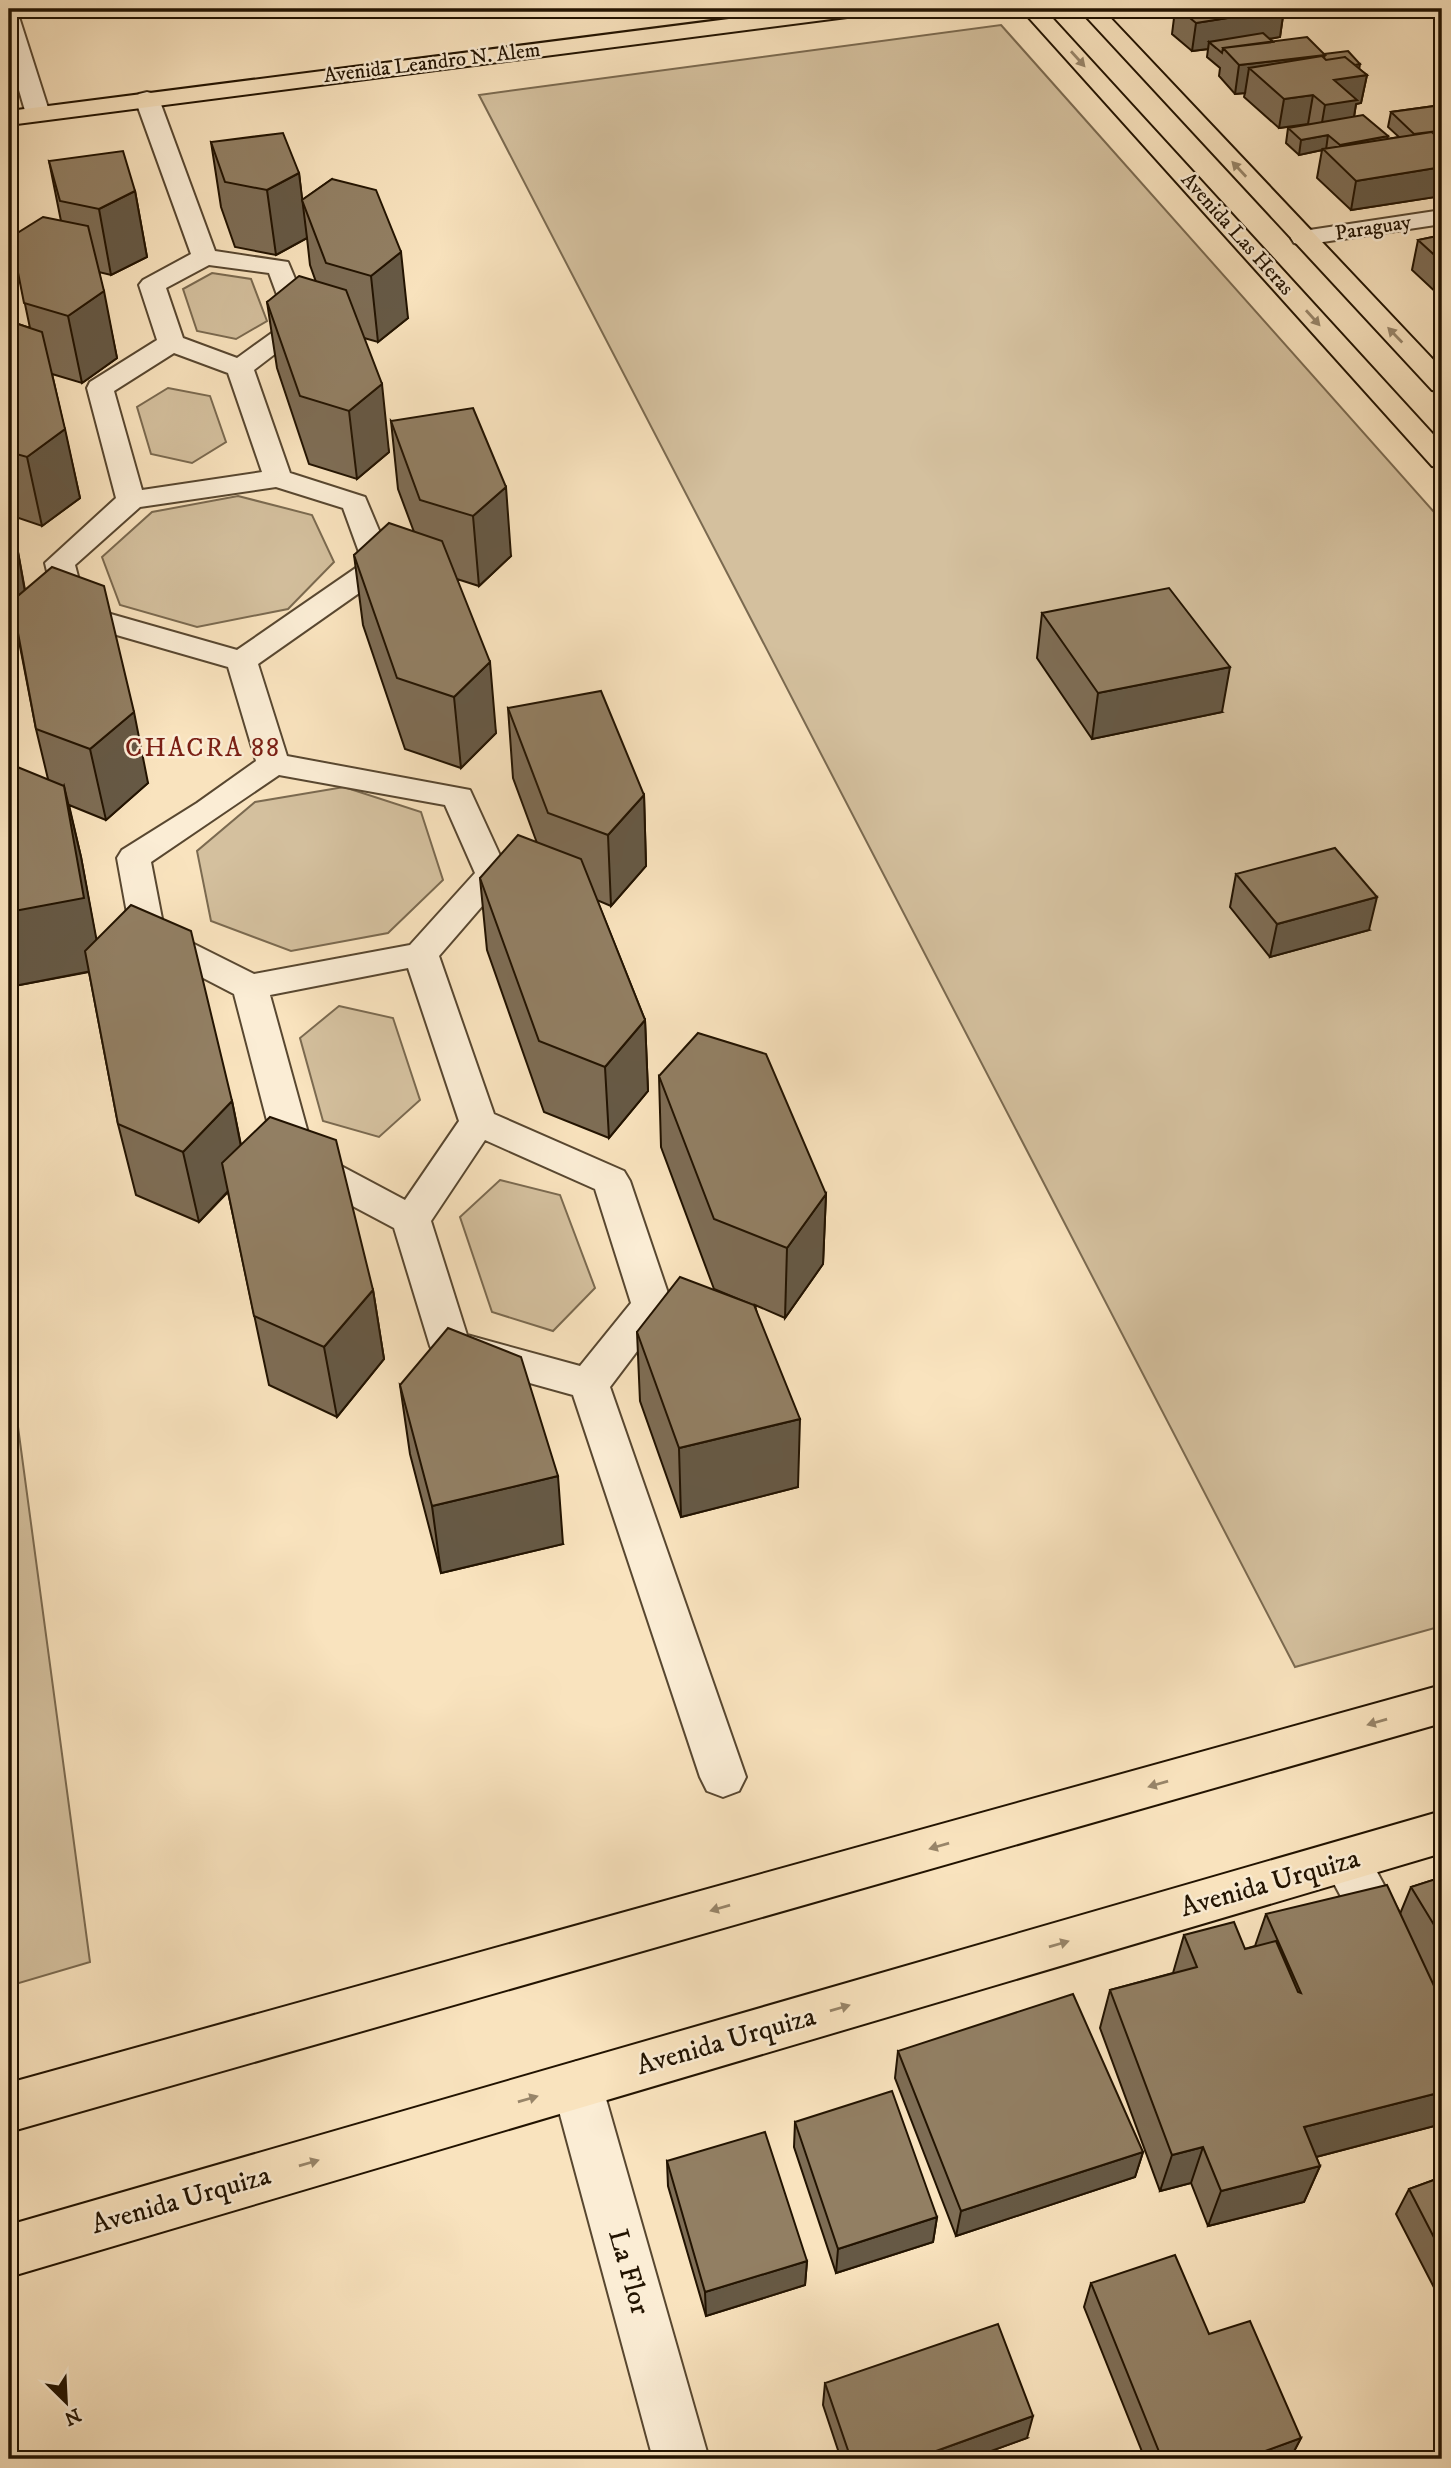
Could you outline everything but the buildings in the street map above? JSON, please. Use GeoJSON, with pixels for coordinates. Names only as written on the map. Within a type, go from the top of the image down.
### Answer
{"type":"FeatureCollection","features":[{"type":"Feature","properties":{"kind":"main road","name":"Avenida Leandro N. Alem"},"geometry":{"type":"LineString","coordinates":[[9,117],[855,9]]}},
{"type":"Feature","properties":{"kind":"main road","name":"Avenida Las Heras"},"geometry":{"type":"LineString","coordinates":[[1032,9],[1442,460]]}},
{"type":"Feature","properties":{"kind":"main road","name":"Avenida Las Heras"},"geometry":{"type":"LineString","coordinates":[[1090,9],[1442,384]]}},
{"type":"Feature","properties":{"kind":"main road"},"geometry":{"type":"LineString","coordinates":[[9,2108],[1442,1704]]}},
{"type":"Feature","properties":{"kind":"main road","name":"Avenida Urquiza"},"geometry":{"type":"LineString","coordinates":[[9,2251],[1442,1832]]}},
{"type":"Feature","properties":{"kind":"street"},"geometry":{"type":"LineString","coordinates":[[9,20],[38,114]]}},
{"type":"Feature","properties":{"kind":"street"},"geometry":{"type":"LineString","coordinates":[[147,100],[205,257]]}},
{"type":"Feature","properties":{"kind":"street","name":"Paraguay"},"geometry":{"type":"LineString","coordinates":[[1303,238],[1442,218]]}},
{"type":"Feature","properties":{"kind":"street"},"geometry":{"type":"LineString","coordinates":[[171,343],[152,285],[205,257],[279,267],[302,324],[240,368]]}},
{"type":"Feature","properties":{"kind":"street"},"geometry":{"type":"LineString","coordinates":[[171,343],[240,368]]}},
{"type":"Feature","properties":{"kind":"street"},"geometry":{"type":"LineString","coordinates":[[131,500],[100,388],[171,343]]}},
{"type":"Feature","properties":{"kind":"street"},"geometry":{"type":"LineString","coordinates":[[240,368],[278,478]]}},
{"type":"Feature","properties":{"kind":"street"},"geometry":{"type":"LineString","coordinates":[[278,478],[355,503],[379,566],[242,661],[72,612],[60,563],[131,500],[278,478]]}},
{"type":"Feature","properties":{"kind":"street"},"geometry":{"type":"LineString","coordinates":[[242,661],[274,764]]}},
{"type":"Feature","properties":{"kind":"street"},"geometry":{"type":"LineString","coordinates":[[274,764],[458,797],[492,875],[421,954],[250,986],[148,935],[134,858],[274,764]]}},
{"type":"Feature","properties":{"kind":"street"},"geometry":{"type":"LineString","coordinates":[[421,954],[478,1122],[611,1181],[652,1305],[589,1384]]}},
{"type":"Feature","properties":{"kind":"street"},"geometry":{"type":"LineString","coordinates":[[250,986],[296,1159],[411,1220],[450,1346],[589,1384]]}},
{"type":"Feature","properties":{"kind":"street"},"geometry":{"type":"LineString","coordinates":[[411,1220],[478,1122]]}},
{"type":"Feature","properties":{"kind":"street"},"geometry":{"type":"LineString","coordinates":[[589,1384],[723,1777]]}},
{"type":"Feature","properties":{"kind":"street"},"geometry":{"type":"LineString","coordinates":[[1346,1861],[1410,1976]]}},
{"type":"Feature","properties":{"kind":"street","name":"La Flor"},"geometry":{"type":"LineString","coordinates":[[577,2085],[681,2459]]}},
{"type":"Feature","properties":{"kind":"shaded area"},"geometry":{"type":"Polygon","coordinates":[[[1001,25],[1442,521],[1442,1626],[1295,1667],[479,95],[1001,25]]]}},
{"type":"Feature","properties":{"kind":"shaded area"},"geometry":{"type":"Polygon","coordinates":[[[212,273],[251,279],[267,321],[236,339],[197,331],[183,289],[212,273]]]}},
{"type":"Feature","properties":{"kind":"shaded area"},"geometry":{"type":"Polygon","coordinates":[[[168,388],[210,396],[226,442],[192,463],[151,454],[137,407],[168,388]]]}},
{"type":"Feature","properties":{"kind":"shaded area"},"geometry":{"type":"Polygon","coordinates":[[[238,496],[312,515],[334,562],[288,609],[197,627],[120,605],[102,557],[152,512],[238,496]]]}},
{"type":"Feature","properties":{"kind":"shaded area"},"geometry":{"type":"Polygon","coordinates":[[[344,787],[421,812],[443,880],[388,933],[291,951],[211,921],[197,851],[255,802],[344,787]]]}},
{"type":"Feature","properties":{"kind":"shaded area"},"geometry":{"type":"Polygon","coordinates":[[[339,1006],[393,1018],[420,1100],[379,1137],[323,1121],[300,1038],[339,1006]]]}},
{"type":"Feature","properties":{"kind":"shaded area"},"geometry":{"type":"Polygon","coordinates":[[[500,1180],[560,1195],[595,1288],[553,1331],[492,1312],[460,1217],[500,1180]]]}},
{"type":"Feature","properties":{"kind":"shaded area"},"geometry":{"type":"Polygon","coordinates":[[[9,1360],[90,1962],[9,1986],[9,1360]]]}},
{"type":"Feature","properties":{"kind":"district","name":"CHACRA 88"},"geometry":{"type":"Point","coordinates":[203,748]}}]}
